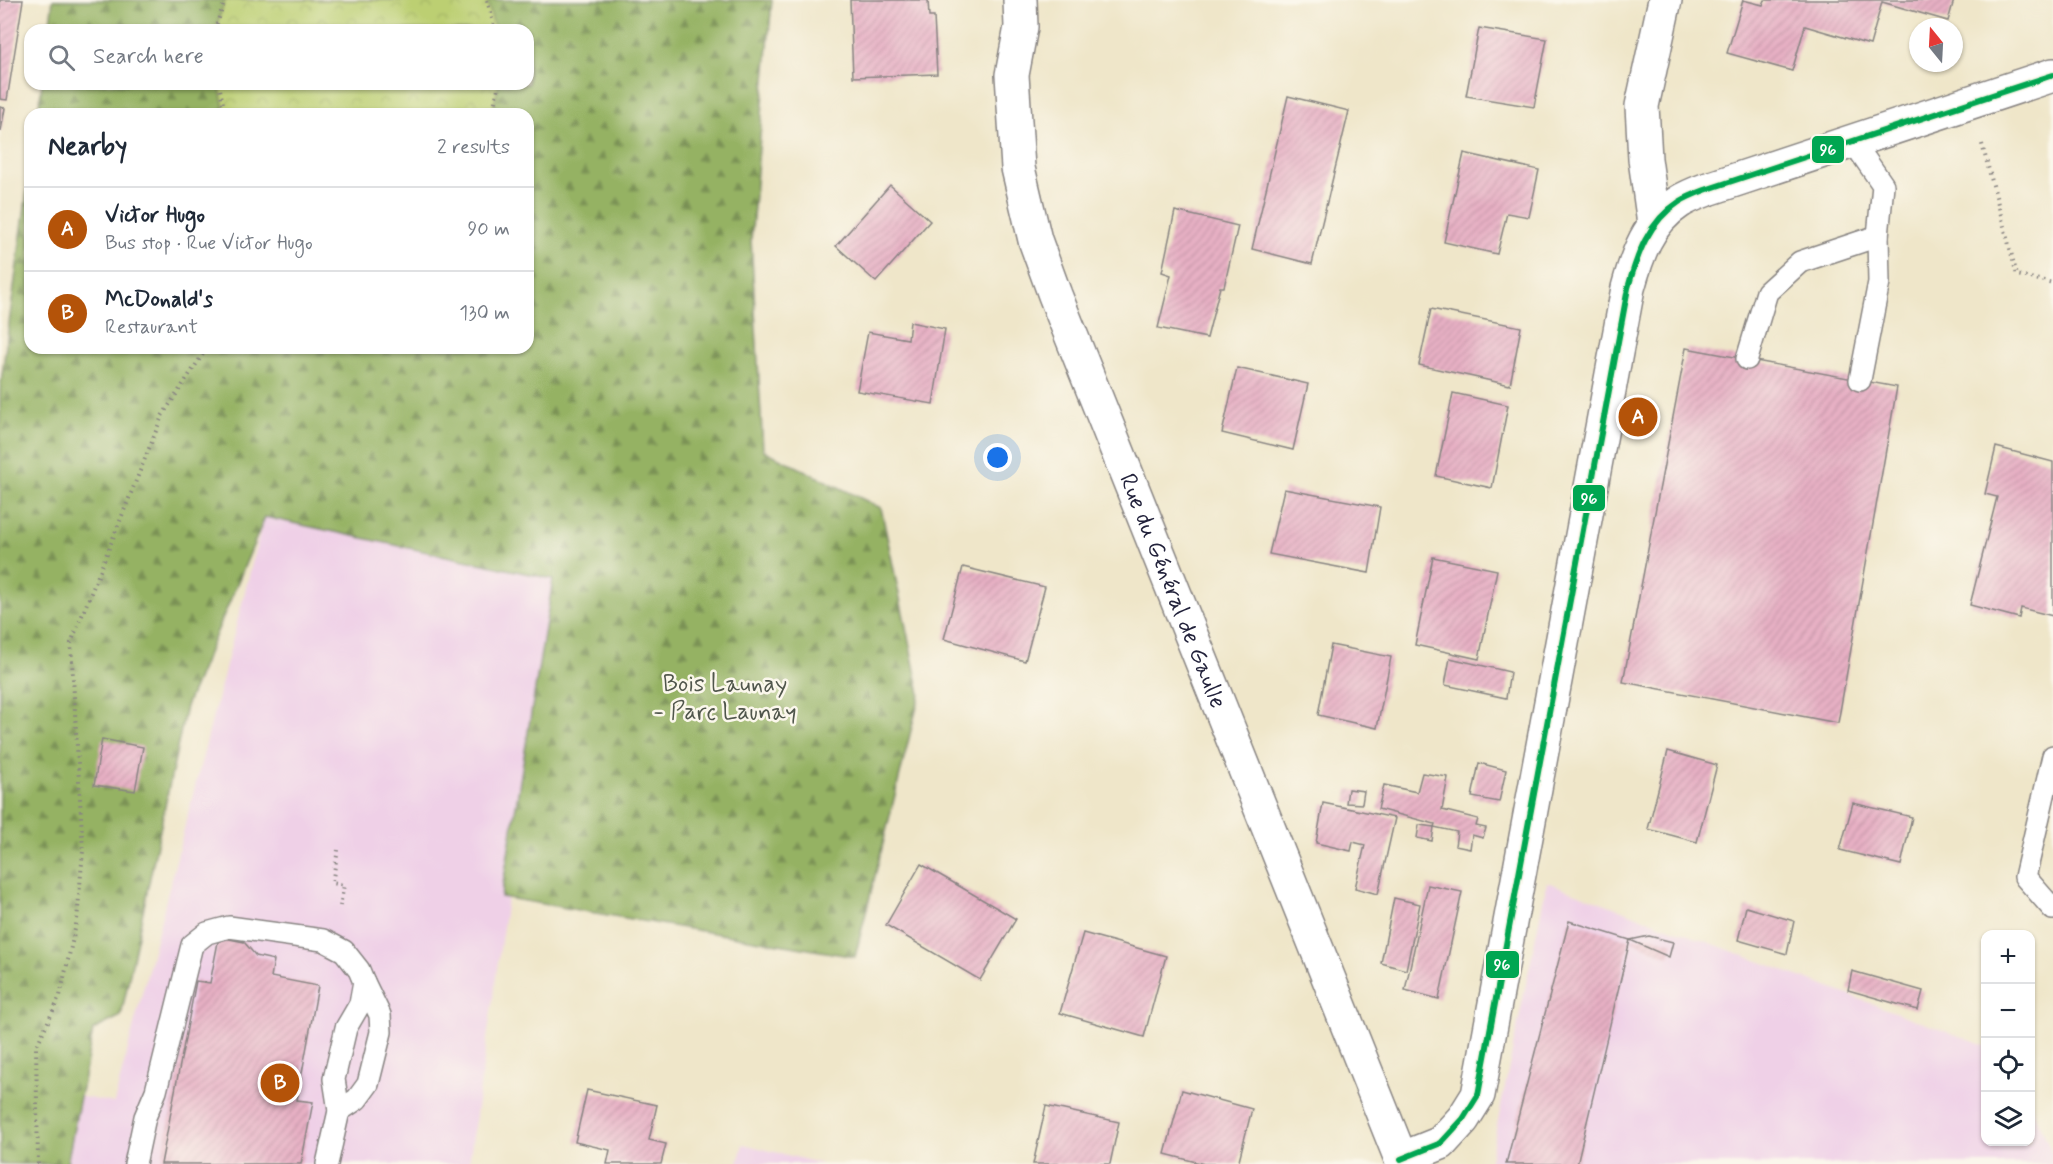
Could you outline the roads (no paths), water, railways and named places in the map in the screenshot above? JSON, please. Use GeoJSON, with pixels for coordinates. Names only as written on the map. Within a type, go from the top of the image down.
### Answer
{"type":"FeatureCollection","features":[{"type":"Feature","properties":{"kind":"street","name":"Rue du Général de Gaulle"},"geometry":{"type":"LineString","coordinates":[[1020,0],[1021,27],[1012,75],[1018,168],[1035,240],[1059,306],[1402,1162]]}},
{"type":"Feature","properties":{"kind":"street"},"geometry":{"type":"LineString","coordinates":[[1654,224],[1645,159],[1642,106],[1665,0]]}},
{"type":"Feature","properties":{"kind":"street"},"geometry":{"type":"LineString","coordinates":[[1402,1162],[1441,1143],[1463,1119],[1478,1095],[1628,288],[1643,243],[1654,224],[1679,201],[1705,190],[2053,75]]}},
{"type":"Feature","properties":{"kind":"lane"},"geometry":{"type":"LineString","coordinates":[[1852,140],[1883,185],[1878,236],[1879,282],[1860,380]]}},
{"type":"Feature","properties":{"kind":"lane"},"geometry":{"type":"LineString","coordinates":[[1747,359],[1767,292],[1800,262],[1878,236]]}},
{"type":"Feature","properties":{"kind":"lane"},"geometry":{"type":"LineString","coordinates":[[2053,756],[2025,877],[2053,909]]}},
{"type":"Feature","properties":{"kind":"lane"},"geometry":{"type":"LineString","coordinates":[[135,1164],[145,1117],[156,1091],[192,945],[207,933],[229,927],[323,940],[344,951],[359,970],[380,1015],[381,1032],[368,1084],[357,1099],[339,1111]]}},
{"type":"Feature","properties":{"kind":"lane"},"geometry":{"type":"LineString","coordinates":[[327,1164],[339,1111],[334,1079],[346,1028],[360,1004],[364,982]]}},
{"type":"Feature","properties":{"kind":"place","name":"Victor Hugo"},"geometry":{"type":"Point","coordinates":[1638,417]}},
{"type":"Feature","properties":{"kind":"place","name":"McDonald's"},"geometry":{"type":"Point","coordinates":[280,1083]}},
{"type":"Feature","properties":{"kind":"park label","name":"Bois Launay - Parc Launay"},"geometry":{"type":"Point","coordinates":[725,697]}}]}
